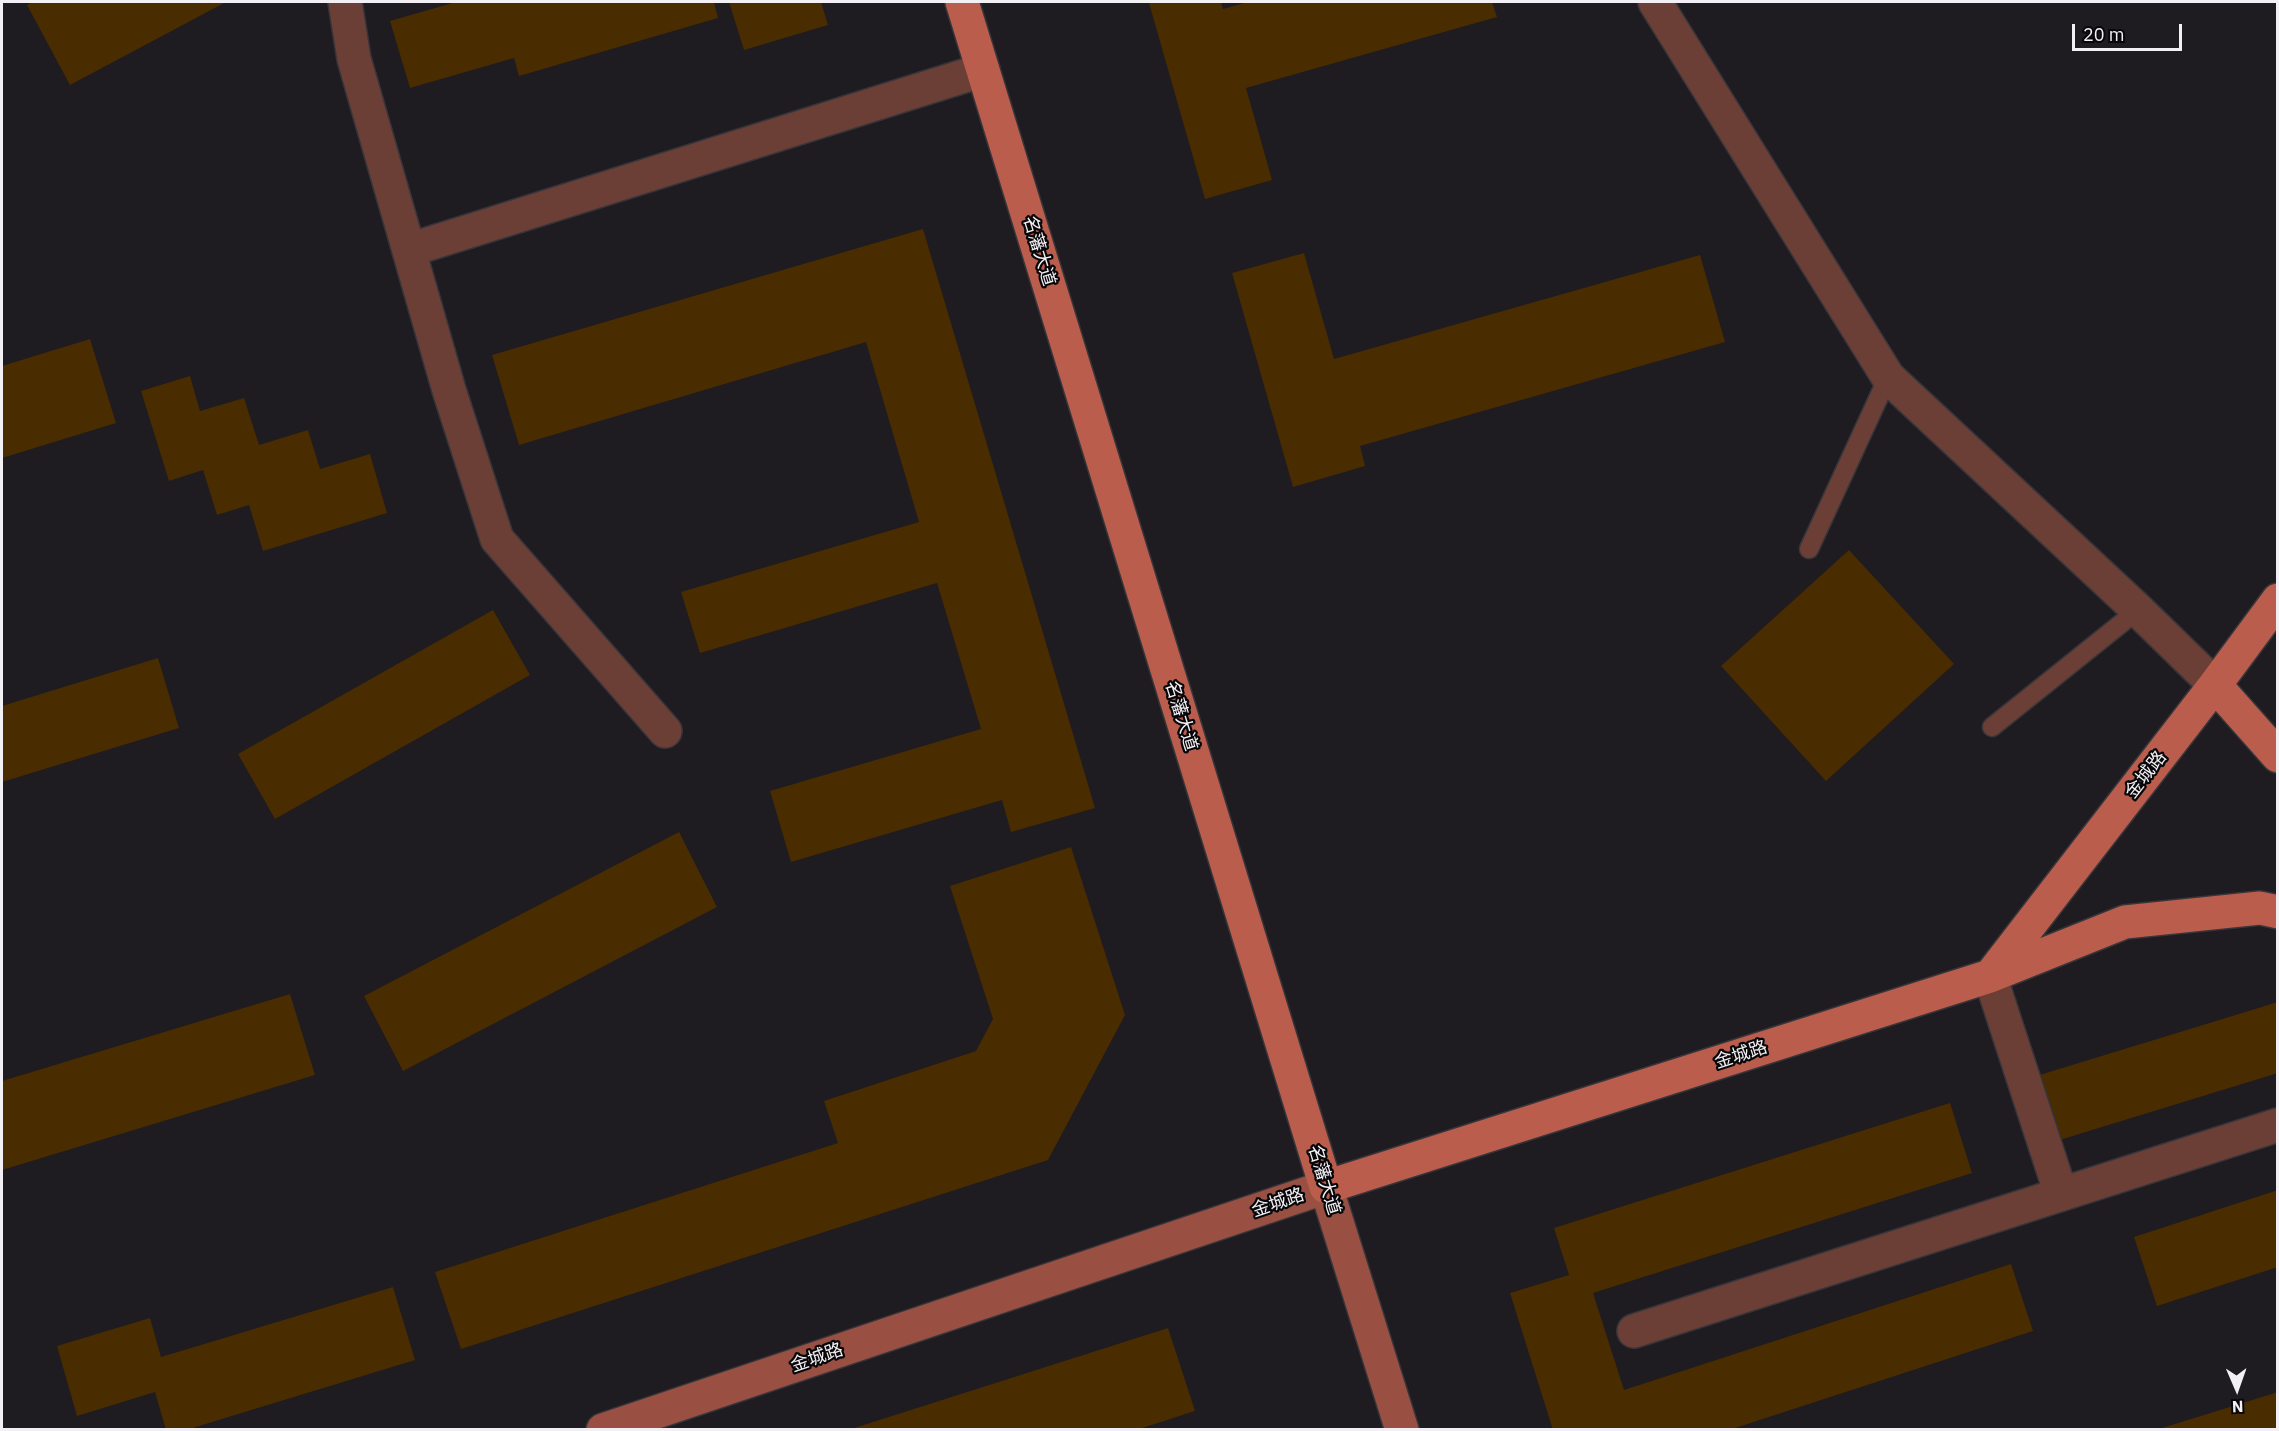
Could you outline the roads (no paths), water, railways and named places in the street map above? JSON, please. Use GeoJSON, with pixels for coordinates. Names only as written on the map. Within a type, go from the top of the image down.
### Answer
{"type":"FeatureCollection","features":[{"type":"Feature","properties":{"kind":"main road","name":"名藩大道"},"geometry":{"type":"LineString","coordinates":[[962,2],[1402,1430]]}},
{"type":"Feature","properties":{"kind":"main road","name":"金城路"},"geometry":{"type":"LineString","coordinates":[[1990,976],[2215,685],[2277,600]]}},
{"type":"Feature","properties":{"kind":"main road"},"geometry":{"type":"LineString","coordinates":[[2215,685],[2277,756]]}},
{"type":"Feature","properties":{"kind":"main road","name":"金城路"},"geometry":{"type":"LineString","coordinates":[[603,1430],[1326,1187],[1990,976],[2125,922],[2260,908],[2277,912]]}},
{"type":"Feature","properties":{"kind":"street"},"geometry":{"type":"LineString","coordinates":[[345,2],[354,59],[449,390],[497,539],[665,731]]}},
{"type":"Feature","properties":{"kind":"street"},"geometry":{"type":"LineString","coordinates":[[1655,2],[1888,377],[2138,610],[2215,685]]}},
{"type":"Feature","properties":{"kind":"street"},"geometry":{"type":"LineString","coordinates":[[409,250],[983,70]]}},
{"type":"Feature","properties":{"kind":"street"},"geometry":{"type":"LineString","coordinates":[[1990,976],[2061,1194]]}},
{"type":"Feature","properties":{"kind":"street"},"geometry":{"type":"LineString","coordinates":[[1634,1331],[2277,1125]]}},
{"type":"Feature","properties":{"kind":"lane"},"geometry":{"type":"LineString","coordinates":[[1809,549],[1888,377]]}},
{"type":"Feature","properties":{"kind":"lane"},"geometry":{"type":"LineString","coordinates":[[1992,727],[2138,610]]}}]}
